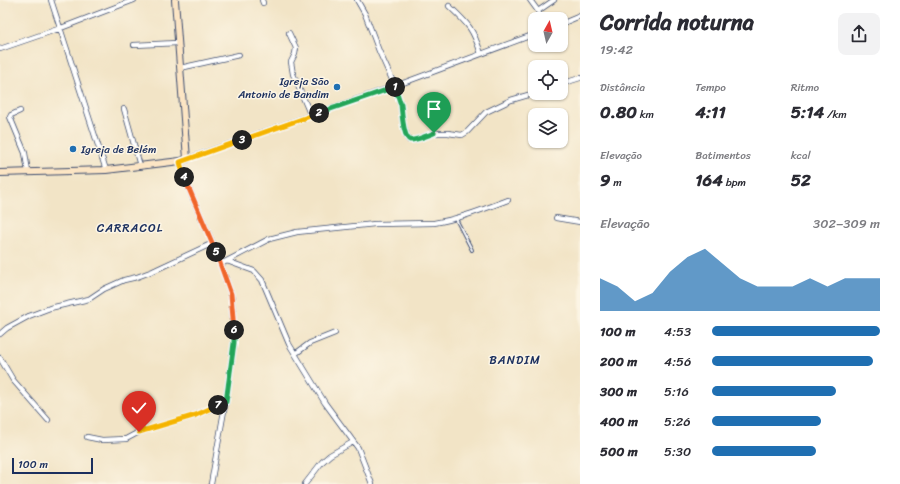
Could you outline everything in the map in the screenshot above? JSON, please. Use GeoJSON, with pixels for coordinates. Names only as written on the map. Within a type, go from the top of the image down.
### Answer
{"type":"FeatureCollection","features":[{"type":"Feature","properties":{"kind":"main road"},"geometry":{"type":"LineString","coordinates":[[0,173],[106,170],[180,162],[187,159],[175,0]]}},
{"type":"Feature","properties":{"kind":"street"},"geometry":{"type":"LineString","coordinates":[[51,0],[106,170]]}},
{"type":"Feature","properties":{"kind":"street"},"geometry":{"type":"LineString","coordinates":[[0,49],[61,28],[134,0]]}},
{"type":"Feature","properties":{"kind":"street"},"geometry":{"type":"LineString","coordinates":[[357,0],[365,14],[379,51],[395,86],[401,106],[403,123],[407,138],[409,140],[414,140],[434,133],[462,135],[467,132],[486,112],[511,100],[528,94]]}},
{"type":"Feature","properties":{"kind":"street"},"geometry":{"type":"LineString","coordinates":[[530,0],[538,11],[554,0]]}},
{"type":"Feature","properties":{"kind":"street"},"geometry":{"type":"LineString","coordinates":[[449,6],[468,25],[476,36],[481,54]]}},
{"type":"Feature","properties":{"kind":"street"},"geometry":{"type":"LineString","coordinates":[[568,21],[580,16]]}},
{"type":"Feature","properties":{"kind":"street"},"geometry":{"type":"LineString","coordinates":[[289,33],[296,48],[291,62],[293,74],[311,116]]}},
{"type":"Feature","properties":{"kind":"street"},"geometry":{"type":"LineString","coordinates":[[187,159],[395,86],[528,37]]}},
{"type":"Feature","properties":{"kind":"street"},"geometry":{"type":"LineString","coordinates":[[134,46],[178,43]]}},
{"type":"Feature","properties":{"kind":"street"},"geometry":{"type":"LineString","coordinates":[[180,68],[239,55]]}},
{"type":"Feature","properties":{"kind":"street"},"geometry":{"type":"LineString","coordinates":[[568,82],[580,78]]}},
{"type":"Feature","properties":{"kind":"street"},"geometry":{"type":"LineString","coordinates":[[124,109],[140,166]]}},
{"type":"Feature","properties":{"kind":"street"},"geometry":{"type":"LineString","coordinates":[[20,111],[11,115],[10,117],[25,153],[28,172]]}},
{"type":"Feature","properties":{"kind":"street"},"geometry":{"type":"LineString","coordinates":[[180,162],[192,199],[213,243],[231,294],[234,343],[226,402],[211,484]]}},
{"type":"Feature","properties":{"kind":"street"},"geometry":{"type":"LineString","coordinates":[[221,264],[269,239],[297,232],[369,224],[434,223],[456,218],[508,200]]}},
{"type":"Feature","properties":{"kind":"street"},"geometry":{"type":"LineString","coordinates":[[556,218],[580,222]]}},
{"type":"Feature","properties":{"kind":"street"},"geometry":{"type":"LineString","coordinates":[[0,334],[6,328],[29,316],[50,308],[89,299],[104,289],[124,280],[153,271],[213,243]]}},
{"type":"Feature","properties":{"kind":"street"},"geometry":{"type":"LineString","coordinates":[[227,261],[257,273],[262,280],[284,335],[325,403],[361,454],[372,484]]}},
{"type":"Feature","properties":{"kind":"street"},"geometry":{"type":"LineString","coordinates":[[295,354],[310,343],[335,334]]}},
{"type":"Feature","properties":{"kind":"street"},"geometry":{"type":"LineString","coordinates":[[0,358],[13,380],[48,420]]}},
{"type":"Feature","properties":{"kind":"street"},"geometry":{"type":"LineString","coordinates":[[87,437],[102,440],[126,438],[139,432],[196,415],[226,402]]}},
{"type":"Feature","properties":{"kind":"street"},"geometry":{"type":"LineString","coordinates":[[305,484],[322,462],[330,455],[353,442]]}},
{"type":"Feature","properties":{"kind":"lane"},"geometry":{"type":"LineString","coordinates":[[456,218],[472,250]]}},
{"type":"Feature","properties":{"kind":"place","name":"Igreja São Antonio de Bandim"},"geometry":{"type":"Point","coordinates":[337,87]}},
{"type":"Feature","properties":{"kind":"place","name":"Igreja de Belém"},"geometry":{"type":"Point","coordinates":[73,149]}},
{"type":"Feature","properties":{"kind":"district","name":"CARRACOL"},"geometry":{"type":"Point","coordinates":[130,228]}},
{"type":"Feature","properties":{"kind":"district","name":"BANDIM"},"geometry":{"type":"Point","coordinates":[515,360]}},
{"type":"Feature","properties":{"kind":"route"},"geometry":{"type":"LineString","coordinates":[[139,432],[179,421],[226,402],[234,343],[231,294],[213,243],[192,199],[180,162],[395,86],[401,106],[407,138],[409,140],[414,140],[434,133]]}}]}
